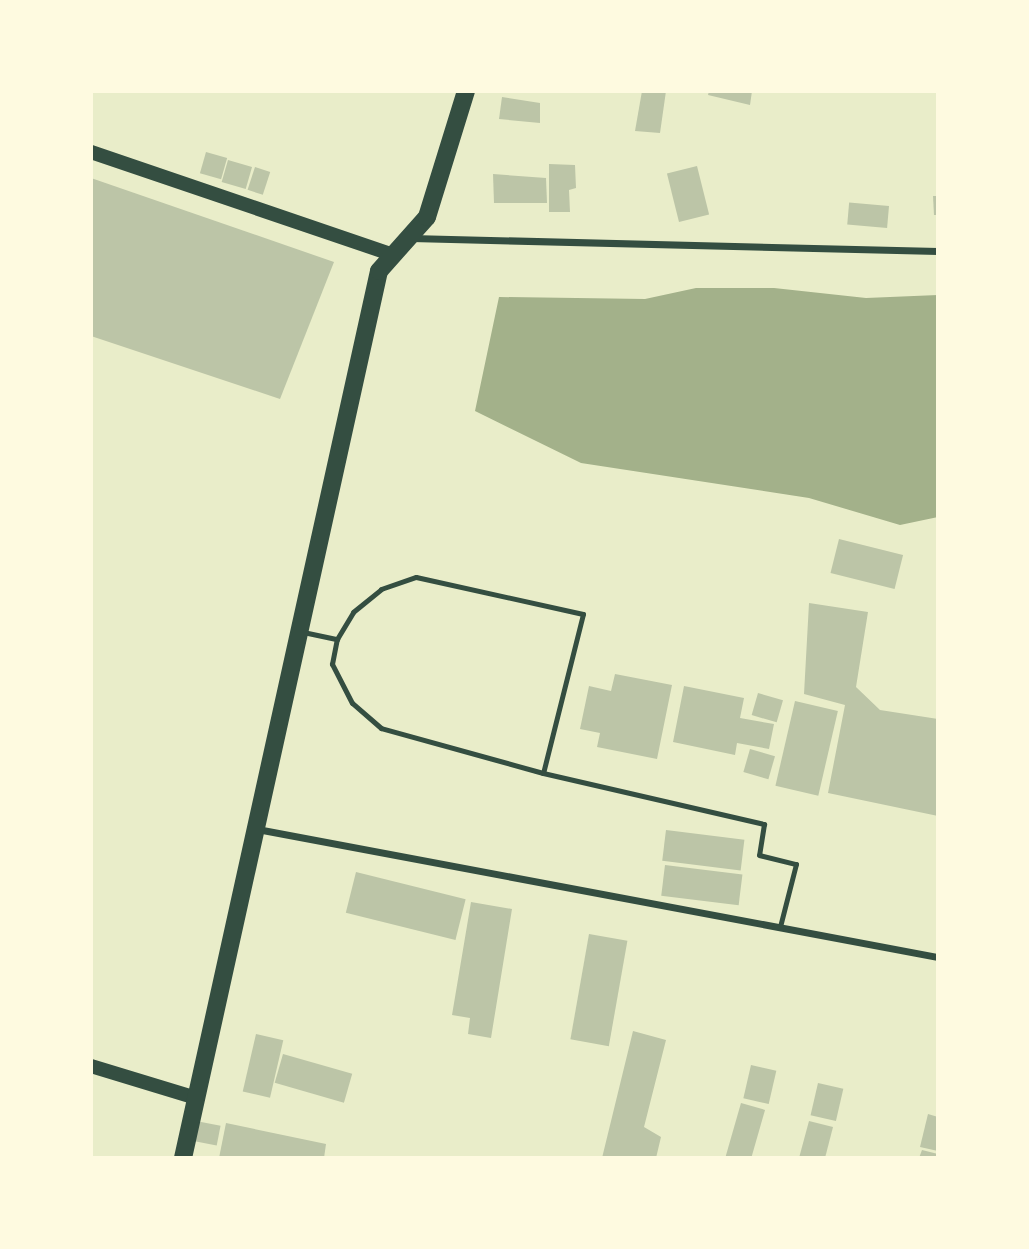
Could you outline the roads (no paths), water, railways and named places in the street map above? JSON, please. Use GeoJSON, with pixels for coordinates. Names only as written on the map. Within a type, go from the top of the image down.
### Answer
{"type":"FeatureCollection","features":[{"type":"Feature","properties":{"kind":"main road"},"geometry":{"type":"LineString","coordinates":[[183,1158],[297,631],[379,271],[390,254],[410,239],[427,217],[441,185],[466,91]]}},
{"type":"Feature","properties":{"kind":"main road"},"geometry":{"type":"LineString","coordinates":[[91,152],[390,254]]}},
{"type":"Feature","properties":{"kind":"main road"},"geometry":{"type":"LineString","coordinates":[[91,1066],[196,1098]]}},
{"type":"Feature","properties":{"kind":"street"},"geometry":{"type":"LineString","coordinates":[[410,239],[938,251]]}},
{"type":"Feature","properties":{"kind":"street"},"geometry":{"type":"LineString","coordinates":[[256,829],[938,957]]}},
{"type":"Feature","properties":{"kind":"lane"},"geometry":{"type":"LineString","coordinates":[[544,773],[583,614],[416,577],[381,589],[353,612],[337,639],[332,664],[352,703],[381,728],[544,773],[764,824],[759,855],[796,864],[780,927]]}},
{"type":"Feature","properties":{"kind":"lane"},"geometry":{"type":"LineString","coordinates":[[297,631],[337,639]]}}]}
